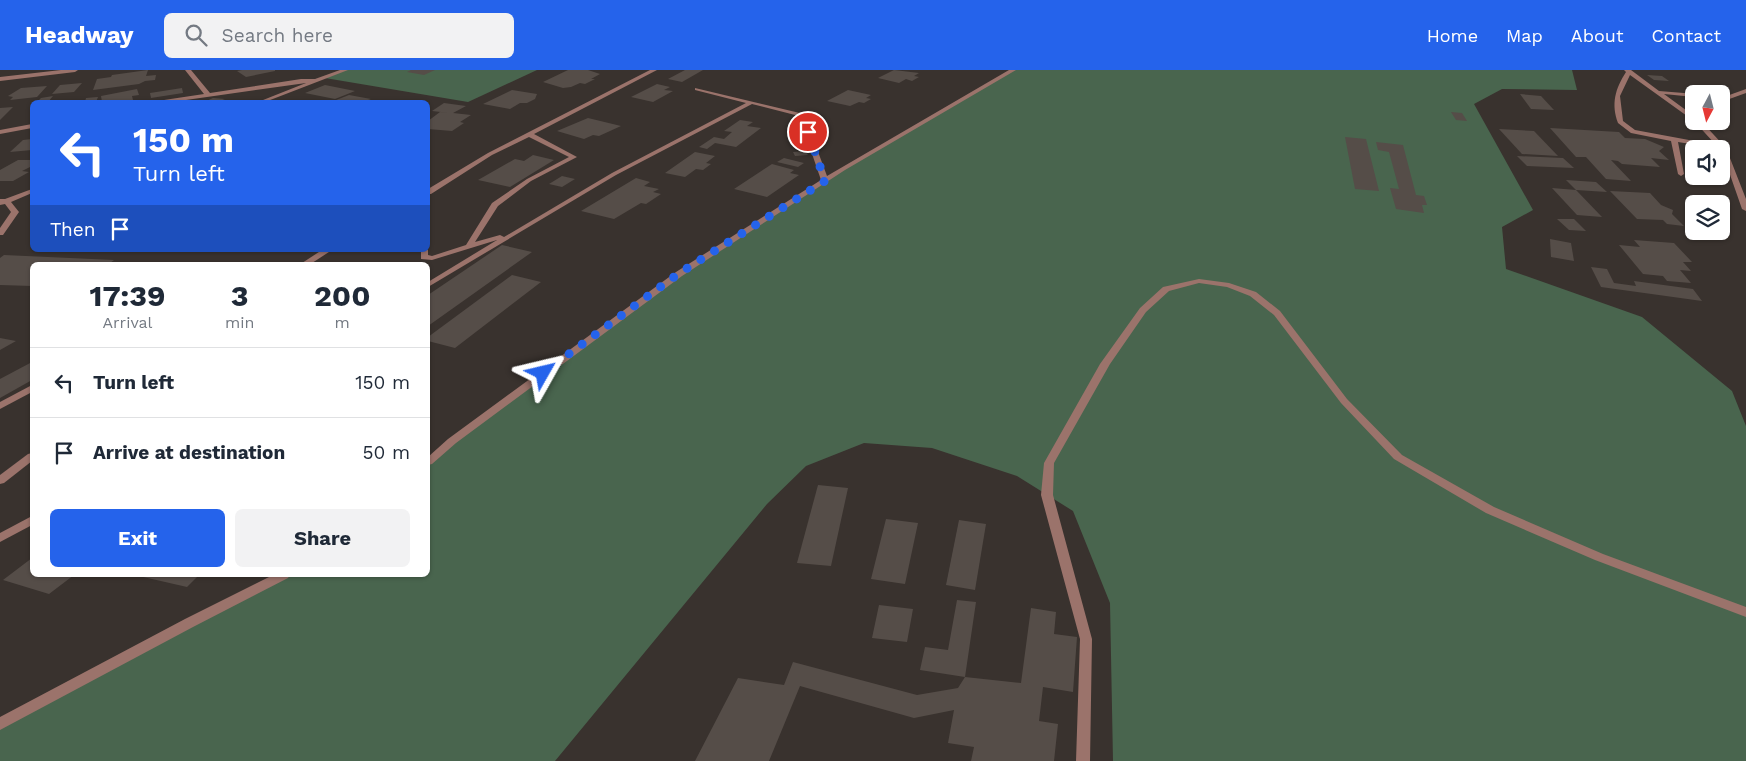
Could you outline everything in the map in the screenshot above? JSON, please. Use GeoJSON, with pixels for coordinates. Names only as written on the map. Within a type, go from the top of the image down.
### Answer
{"type":"FeatureCollection","features":[{"type":"Feature","properties":{"kind":"street"},"geometry":{"type":"LineString","coordinates":[[0,74],[34,70]]}},
{"type":"Feature","properties":{"kind":"street"},"geometry":{"type":"LineString","coordinates":[[0,79],[75,70]]}},
{"type":"Feature","properties":{"kind":"street"},"geometry":{"type":"LineString","coordinates":[[188,70],[188,73],[208,94]]}},
{"type":"Feature","properties":{"kind":"street"},"geometry":{"type":"LineString","coordinates":[[267,100],[342,70]]}},
{"type":"Feature","properties":{"kind":"street"},"geometry":{"type":"LineString","coordinates":[[430,191],[490,154],[654,70]]}},
{"type":"Feature","properties":{"kind":"street"},"geometry":{"type":"LineString","coordinates":[[430,460],[452,441],[650,294],[825,181],[1012,70]]}},
{"type":"Feature","properties":{"kind":"street"},"geometry":{"type":"LineString","coordinates":[[1685,108],[1628,71],[1617,90],[1620,122],[1632,132],[1685,142]]}},
{"type":"Feature","properties":{"kind":"street"},"geometry":{"type":"LineString","coordinates":[[175,100],[301,81],[318,81]]}},
{"type":"Feature","properties":{"kind":"street"},"geometry":{"type":"LineString","coordinates":[[697,89],[802,115],[825,181]]}},
{"type":"Feature","properties":{"kind":"street"},"geometry":{"type":"LineString","coordinates":[[1730,96],[1746,91]]}},
{"type":"Feature","properties":{"kind":"street"},"geometry":{"type":"LineString","coordinates":[[1659,92],[1685,94]]}},
{"type":"Feature","properties":{"kind":"street"},"geometry":{"type":"LineString","coordinates":[[430,285],[614,174],[750,103]]}},
{"type":"Feature","properties":{"kind":"street"},"geometry":{"type":"LineString","coordinates":[[0,132],[30,126]]}},
{"type":"Feature","properties":{"kind":"street"},"geometry":{"type":"LineString","coordinates":[[1705,130],[1715,140]]}},
{"type":"Feature","properties":{"kind":"street"},"geometry":{"type":"LineString","coordinates":[[469,246],[495,205],[530,180],[574,157],[529,134]]}},
{"type":"Feature","properties":{"kind":"street"},"geometry":{"type":"LineString","coordinates":[[1674,140],[1681,174]]}},
{"type":"Feature","properties":{"kind":"street"},"geometry":{"type":"LineString","coordinates":[[1730,167],[1746,209]]}},
{"type":"Feature","properties":{"kind":"street"},"geometry":{"type":"LineString","coordinates":[[2,202],[30,192]]}},
{"type":"Feature","properties":{"kind":"street"},"geometry":{"type":"LineString","coordinates":[[0,233],[15,212],[2,202]]}},
{"type":"Feature","properties":{"kind":"street"},"geometry":{"type":"LineString","coordinates":[[425,252],[424,257],[428,258],[516,233]]}},
{"type":"Feature","properties":{"kind":"street"},"geometry":{"type":"LineString","coordinates":[[308,262],[325,252]]}},
{"type":"Feature","properties":{"kind":"street"},"geometry":{"type":"LineString","coordinates":[[1084,761],[1086,639],[1047,495],[1049,463],[1105,364],[1143,310],[1166,289],[1199,281],[1229,285],[1253,294],[1277,314],[1344,401],[1398,457],[1490,510],[1599,557],[1746,612]]}},
{"type":"Feature","properties":{"kind":"street"},"geometry":{"type":"LineString","coordinates":[[0,406],[30,389]]}},
{"type":"Feature","properties":{"kind":"street"},"geometry":{"type":"LineString","coordinates":[[0,480],[30,458]]}},
{"type":"Feature","properties":{"kind":"street"},"geometry":{"type":"LineString","coordinates":[[0,538],[30,521]]}},
{"type":"Feature","properties":{"kind":"street"},"geometry":{"type":"LineString","coordinates":[[0,724],[189,623],[280,577]]}},
{"type":"Feature","properties":{"kind":"green space"},"geometry":{"type":"Polygon","coordinates":[[[345,70],[537,70],[468,102],[325,78],[345,70]]]}},
{"type":"Feature","properties":{"kind":"green space"},"geometry":{"type":"Polygon","coordinates":[[[1013,70],[1572,70],[1577,90],[1502,89],[1474,104],[1533,210],[1502,227],[1506,269],[1642,317],[1732,391],[1746,426],[1746,761],[1113,761],[1110,603],[1073,511],[1017,476],[932,448],[864,443],[806,466],[767,504],[555,761],[0,761],[0,724],[280,577],[430,577],[430,460],[650,294],[843,169],[1013,70]]]}},
{"type":"Feature","properties":{"kind":"building"},"geometry":{"type":"Polygon","coordinates":[[[148,70],[146,76],[156,75],[155,80],[93,90],[97,79],[148,70]]]}},
{"type":"Feature","properties":{"kind":"building"},"geometry":{"type":"Polygon","coordinates":[[[411,70],[435,70],[424,75],[407,72],[411,70]]]}},
{"type":"Feature","properties":{"kind":"building"},"geometry":{"type":"Polygon","coordinates":[[[568,70],[588,70],[600,74],[585,84],[580,83],[571,87],[563,88],[543,82],[568,70]]]}},
{"type":"Feature","properties":{"kind":"building"},"geometry":{"type":"Polygon","coordinates":[[[685,70],[703,70],[682,82],[668,79],[685,70]]]}},
{"type":"Feature","properties":{"kind":"building"},"geometry":{"type":"Polygon","coordinates":[[[894,70],[919,73],[914,76],[919,77],[912,81],[906,79],[899,83],[878,78],[894,70]]]}},
{"type":"Feature","properties":{"kind":"building"},"geometry":{"type":"Polygon","coordinates":[[[237,71],[275,71],[246,77],[237,71]]]}},
{"type":"Feature","properties":{"kind":"building"},"geometry":{"type":"Polygon","coordinates":[[[1647,75],[1662,76],[1669,81],[1654,80],[1647,75]]]}},
{"type":"Feature","properties":{"kind":"building"},"geometry":{"type":"Polygon","coordinates":[[[82,83],[74,92],[52,94],[60,85],[82,83]]]}},
{"type":"Feature","properties":{"kind":"building"},"geometry":{"type":"Polygon","coordinates":[[[657,84],[670,87],[664,90],[673,91],[653,102],[631,97],[657,84]]]}},
{"type":"Feature","properties":{"kind":"building"},"geometry":{"type":"Polygon","coordinates":[[[325,85],[355,91],[335,99],[305,93],[325,85]]]}},
{"type":"Feature","properties":{"kind":"building"},"geometry":{"type":"Polygon","coordinates":[[[47,86],[37,97],[10,100],[13,97],[8,96],[21,88],[47,86]]]}},
{"type":"Feature","properties":{"kind":"building"},"geometry":{"type":"Polygon","coordinates":[[[182,88],[183,93],[151,98],[150,93],[182,88]]]}},
{"type":"Feature","properties":{"kind":"building"},"geometry":{"type":"Polygon","coordinates":[[[137,89],[139,95],[132,96],[133,100],[102,100],[101,96],[137,89]]]}},
{"type":"Feature","properties":{"kind":"building"},"geometry":{"type":"Polygon","coordinates":[[[512,90],[537,94],[535,99],[527,103],[520,103],[510,109],[483,104],[512,90]]]}},
{"type":"Feature","properties":{"kind":"building"},"geometry":{"type":"Polygon","coordinates":[[[848,90],[871,95],[866,98],[871,99],[864,103],[859,102],[850,106],[827,101],[848,90]]]}},
{"type":"Feature","properties":{"kind":"building"},"geometry":{"type":"Polygon","coordinates":[[[1520,94],[1541,96],[1554,110],[1531,109],[1520,94]]]}},
{"type":"Feature","properties":{"kind":"building"},"geometry":{"type":"Polygon","coordinates":[[[349,95],[371,99],[368,100],[336,100],[349,95]]]}},
{"type":"Feature","properties":{"kind":"building"},"geometry":{"type":"Polygon","coordinates":[[[53,96],[50,100],[39,100],[53,96]]]}},
{"type":"Feature","properties":{"kind":"building"},"geometry":{"type":"Polygon","coordinates":[[[98,97],[97,100],[86,100],[86,98],[98,97]]]}},
{"type":"Feature","properties":{"kind":"building"},"geometry":{"type":"Polygon","coordinates":[[[213,98],[225,99],[222,100],[208,100],[213,98]]]}},
{"type":"Feature","properties":{"kind":"building"},"geometry":{"type":"Polygon","coordinates":[[[444,103],[466,106],[453,113],[471,115],[460,122],[464,123],[452,131],[430,129],[430,120],[440,112],[450,113],[432,111],[444,103]]]}},
{"type":"Feature","properties":{"kind":"building"},"geometry":{"type":"Polygon","coordinates":[[[13,107],[0,120],[0,108],[13,107]]]}},
{"type":"Feature","properties":{"kind":"building"},"geometry":{"type":"Polygon","coordinates":[[[1451,112],[1462,113],[1467,121],[1456,120],[1451,112]]]}},
{"type":"Feature","properties":{"kind":"building"},"geometry":{"type":"Polygon","coordinates":[[[588,118],[621,126],[599,136],[593,135],[584,139],[557,131],[588,118]]]}},
{"type":"Feature","properties":{"kind":"building"},"geometry":{"type":"Polygon","coordinates":[[[740,120],[753,122],[747,126],[761,128],[736,147],[715,143],[707,149],[699,147],[714,137],[724,139],[732,132],[724,131],[740,120]]]}},
{"type":"Feature","properties":{"kind":"building"},"geometry":{"type":"Polygon","coordinates":[[[1550,128],[1619,132],[1625,138],[1645,139],[1664,147],[1659,151],[1669,160],[1651,158],[1660,167],[1622,164],[1611,160],[1631,181],[1606,179],[1586,157],[1576,157],[1550,128]]]}},
{"type":"Feature","properties":{"kind":"building"},"geometry":{"type":"Polygon","coordinates":[[[1499,129],[1534,131],[1558,156],[1522,154],[1499,129]]]}},
{"type":"Feature","properties":{"kind":"building"},"geometry":{"type":"Polygon","coordinates":[[[1345,137],[1366,139],[1379,191],[1355,189],[1345,137]]]}},
{"type":"Feature","properties":{"kind":"building"},"geometry":{"type":"Polygon","coordinates":[[[30,139],[30,150],[10,152],[23,140],[30,139]]]}},
{"type":"Feature","properties":{"kind":"building"},"geometry":{"type":"Polygon","coordinates":[[[1376,142],[1403,145],[1416,195],[1424,196],[1427,205],[1422,205],[1424,213],[1396,209],[1390,188],[1399,189],[1389,152],[1378,150],[1376,142]]]}},
{"type":"Feature","properties":{"kind":"building"},"geometry":{"type":"Polygon","coordinates":[[[805,151],[808,155],[795,156],[793,152],[805,151]]]}},
{"type":"Feature","properties":{"kind":"building"},"geometry":{"type":"Polygon","coordinates":[[[695,152],[715,156],[706,163],[711,164],[703,170],[696,169],[685,177],[665,173],[695,152]]]}},
{"type":"Feature","properties":{"kind":"building"},"geometry":{"type":"Polygon","coordinates":[[[533,155],[554,160],[510,187],[478,180],[515,159],[524,161],[533,155]]]}},
{"type":"Feature","properties":{"kind":"building"},"geometry":{"type":"Polygon","coordinates":[[[1517,156],[1563,158],[1574,168],[1527,166],[1517,156]]]}},
{"type":"Feature","properties":{"kind":"building"},"geometry":{"type":"Polygon","coordinates":[[[784,158],[804,163],[798,167],[777,162],[784,158]]]}},
{"type":"Feature","properties":{"kind":"building"},"geometry":{"type":"Polygon","coordinates":[[[18,160],[30,160],[30,167],[22,171],[29,172],[13,181],[0,181],[0,170],[18,160]]]}},
{"type":"Feature","properties":{"kind":"building"},"geometry":{"type":"Polygon","coordinates":[[[772,164],[794,170],[790,173],[799,175],[767,197],[734,189],[772,164]]]}},
{"type":"Feature","properties":{"kind":"building"},"geometry":{"type":"Polygon","coordinates":[[[562,176],[575,179],[562,187],[549,184],[562,176]]]}},
{"type":"Feature","properties":{"kind":"building"},"geometry":{"type":"Polygon","coordinates":[[[636,178],[650,182],[644,186],[659,189],[653,192],[661,194],[646,204],[641,203],[614,219],[581,211],[636,178]]]}},
{"type":"Feature","properties":{"kind":"building"},"geometry":{"type":"Polygon","coordinates":[[[1566,180],[1596,182],[1607,192],[1576,190],[1566,180]]]}},
{"type":"Feature","properties":{"kind":"building"},"geometry":{"type":"Polygon","coordinates":[[[1552,188],[1576,190],[1602,217],[1577,215],[1552,188]]]}},
{"type":"Feature","properties":{"kind":"building"},"geometry":{"type":"Polygon","coordinates":[[[1610,191],[1650,193],[1661,205],[1673,210],[1672,214],[1684,226],[1667,224],[1663,220],[1637,219],[1610,191]]]}},
{"type":"Feature","properties":{"kind":"building"},"geometry":{"type":"Polygon","coordinates":[[[1557,219],[1574,219],[1586,231],[1569,230],[1557,219]]]}},
{"type":"Feature","properties":{"kind":"building"},"geometry":{"type":"Polygon","coordinates":[[[1550,239],[1571,243],[1574,261],[1551,257],[1550,239]]]}},
{"type":"Feature","properties":{"kind":"building"},"geometry":{"type":"Polygon","coordinates":[[[1634,240],[1674,243],[1692,262],[1683,262],[1691,271],[1680,270],[1691,283],[1667,281],[1663,276],[1643,274],[1619,245],[1640,247],[1634,240]]]}},
{"type":"Feature","properties":{"kind":"building"},"geometry":{"type":"Polygon","coordinates":[[[502,245],[532,252],[430,325],[430,294],[502,245]]]}},
{"type":"Feature","properties":{"kind":"building"},"geometry":{"type":"Polygon","coordinates":[[[4,255],[114,260],[111,262],[30,262],[30,286],[0,285],[0,258],[4,255]]]}},
{"type":"Feature","properties":{"kind":"building"},"geometry":{"type":"Polygon","coordinates":[[[1591,267],[1607,269],[1614,283],[1636,286],[1634,281],[1693,289],[1702,301],[1601,287],[1591,267]]]}},
{"type":"Feature","properties":{"kind":"building"},"geometry":{"type":"Polygon","coordinates":[[[512,275],[541,282],[455,348],[430,342],[430,336],[512,275]]]}},
{"type":"Feature","properties":{"kind":"building"},"geometry":{"type":"Polygon","coordinates":[[[0,338],[16,341],[0,350],[0,338]]]}},
{"type":"Feature","properties":{"kind":"building"},"geometry":{"type":"Polygon","coordinates":[[[30,363],[30,381],[0,398],[0,379],[30,363]]]}},
{"type":"Feature","properties":{"kind":"building"},"geometry":{"type":"Polygon","coordinates":[[[818,485],[848,488],[831,566],[797,563],[818,485]]]}},
{"type":"Feature","properties":{"kind":"building"},"geometry":{"type":"Polygon","coordinates":[[[886,519],[918,523],[905,584],[871,579],[886,519]]]}},
{"type":"Feature","properties":{"kind":"building"},"geometry":{"type":"Polygon","coordinates":[[[959,520],[986,524],[975,590],[946,585],[959,520]]]}},
{"type":"Feature","properties":{"kind":"building"},"geometry":{"type":"Polygon","coordinates":[[[30,560],[30,577],[71,577],[49,594],[3,580],[30,560]]]}},
{"type":"Feature","properties":{"kind":"building"},"geometry":{"type":"Polygon","coordinates":[[[143,577],[197,577],[187,587],[143,577]]]}},
{"type":"Feature","properties":{"kind":"building"},"geometry":{"type":"Polygon","coordinates":[[[957,600],[976,602],[965,677],[920,670],[925,647],[948,650],[957,600]]]}},
{"type":"Feature","properties":{"kind":"building"},"geometry":{"type":"Polygon","coordinates":[[[879,605],[913,609],[907,642],[872,638],[879,605]]]}},
{"type":"Feature","properties":{"kind":"building"},"geometry":{"type":"Polygon","coordinates":[[[1031,608],[1056,612],[1054,634],[1077,637],[1073,692],[1043,687],[1039,721],[1058,724],[1054,761],[971,761],[974,747],[948,743],[954,710],[914,718],[800,686],[769,761],[695,761],[738,678],[784,685],[793,662],[917,695],[958,688],[965,677],[1021,683],[1031,608]]]}},
{"type":"Feature","properties":{"kind":"route"},"geometry":{"type":"LineString","coordinates":[[543,373],[678,274],[825,181],[808,132]]}}]}
